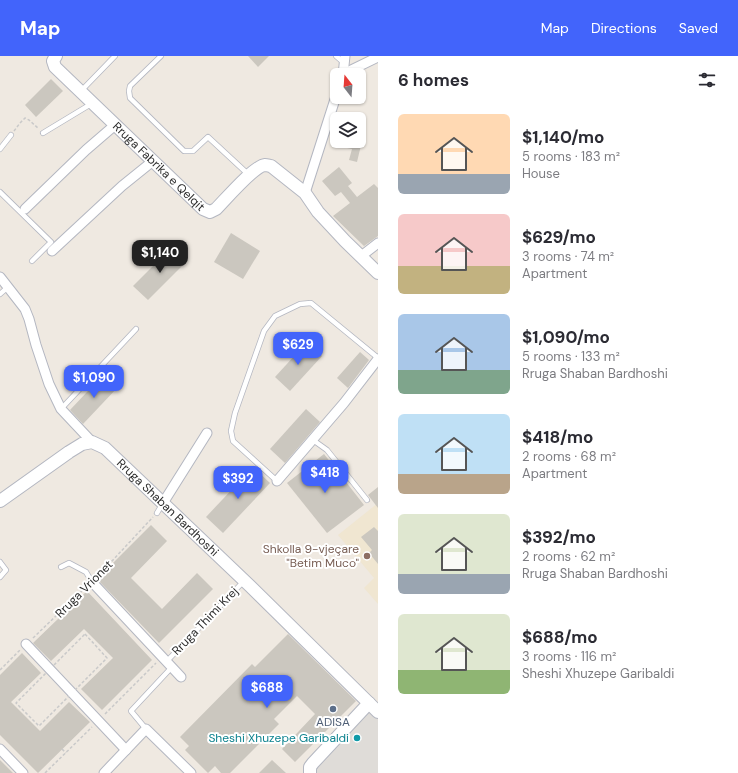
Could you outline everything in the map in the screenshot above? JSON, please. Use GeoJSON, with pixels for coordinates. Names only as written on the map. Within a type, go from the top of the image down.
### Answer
{"type":"FeatureCollection","features":[{"type":"Feature","properties":{"kind":"street","name":"Rruga Fabrika e Qelqit"},"geometry":{"type":"LineString","coordinates":[[56,56],[53,65],[206,211],[210,212],[216,209],[249,175],[260,167],[266,165],[271,166],[304,193],[323,217],[378,273]]}},
{"type":"Feature","properties":{"kind":"street"},"geometry":{"type":"LineString","coordinates":[[355,68],[378,57]]}},
{"type":"Feature","properties":{"kind":"street"},"geometry":{"type":"LineString","coordinates":[[304,193],[333,104]]}},
{"type":"Feature","properties":{"kind":"street"},"geometry":{"type":"LineString","coordinates":[[23,211],[115,124]]}},
{"type":"Feature","properties":{"kind":"street"},"geometry":{"type":"LineString","coordinates":[[53,244],[153,161]]}},
{"type":"Feature","properties":{"kind":"street"},"geometry":{"type":"LineString","coordinates":[[360,256],[378,244]]}},
{"type":"Feature","properties":{"kind":"street","name":"Rruga Shaban Bardhoshi"},"geometry":{"type":"LineString","coordinates":[[0,277],[25,309],[49,384],[61,409],[92,442],[105,448],[160,508],[244,581],[378,712]]}},
{"type":"Feature","properties":{"kind":"street"},"geometry":{"type":"LineString","coordinates":[[277,481],[378,358]]}},
{"type":"Feature","properties":{"kind":"street"},"geometry":{"type":"LineString","coordinates":[[160,508],[207,433]]}},
{"type":"Feature","properties":{"kind":"street"},"geometry":{"type":"LineString","coordinates":[[2,497],[82,444],[92,442]]}},
{"type":"Feature","properties":{"kind":"street"},"geometry":{"type":"LineString","coordinates":[[92,582],[182,677]]}},
{"type":"Feature","properties":{"kind":"street"},"geometry":{"type":"LineString","coordinates":[[26,644],[75,690],[98,721],[126,750]]}},
{"type":"Feature","properties":{"kind":"street"},"geometry":{"type":"LineString","coordinates":[[310,773],[310,767],[313,763],[369,703]]}},
{"type":"Feature","properties":{"kind":"street"},"geometry":{"type":"LineString","coordinates":[[104,773],[146,729],[191,773]]}},
{"type":"Feature","properties":{"kind":"street"},"geometry":{"type":"LineString","coordinates":[[0,749],[23,773]]}},
{"type":"Feature","properties":{"kind":"lane"},"geometry":{"type":"LineString","coordinates":[[80,91],[115,56]]}},
{"type":"Feature","properties":{"kind":"lane"},"geometry":{"type":"LineString","coordinates":[[161,56],[130,86],[130,98],[184,151],[193,151],[208,137],[249,175]]}},
{"type":"Feature","properties":{"kind":"lane"},"geometry":{"type":"LineString","coordinates":[[336,56],[345,60]]}},
{"type":"Feature","properties":{"kind":"lane"},"geometry":{"type":"LineString","coordinates":[[43,133],[93,103]]}},
{"type":"Feature","properties":{"kind":"lane"},"geometry":{"type":"LineString","coordinates":[[0,149],[11,135]]}},
{"type":"Feature","properties":{"kind":"lane"},"geometry":{"type":"LineString","coordinates":[[0,192],[23,211],[53,244],[32,261]]}},
{"type":"Feature","properties":{"kind":"lane"},"geometry":{"type":"LineString","coordinates":[[0,294],[8,287]]}},
{"type":"Feature","properties":{"kind":"lane"},"geometry":{"type":"LineString","coordinates":[[277,481],[233,441],[231,432],[235,413],[264,331],[275,316],[300,304],[311,303],[378,358]]}},
{"type":"Feature","properties":{"kind":"lane"},"geometry":{"type":"LineString","coordinates":[[61,409],[136,329]]}},
{"type":"Feature","properties":{"kind":"lane"},"geometry":{"type":"LineString","coordinates":[[312,440],[327,450],[367,500]]}},
{"type":"Feature","properties":{"kind":"lane"},"geometry":{"type":"LineString","coordinates":[[0,562],[6,570],[0,577]]}},
{"type":"Feature","properties":{"kind":"lane"},"geometry":{"type":"LineString","coordinates":[[61,567],[68,563],[86,572],[92,582]]}},
{"type":"Feature","properties":{"kind":"lane","name":"Rruga Thimi Krej"},"geometry":{"type":"LineString","coordinates":[[146,729],[131,711],[167,662],[244,581]]}},
{"type":"Feature","properties":{"kind":"path"},"geometry":{"type":"LineString","coordinates":[[11,135],[25,118],[43,133]]}},
{"type":"Feature","properties":{"kind":"path","name":"Rruga Vrionet"},"geometry":{"type":"LineString","coordinates":[[0,670],[92,582],[160,508]]}},
{"type":"Feature","properties":{"kind":"path"},"geometry":{"type":"LineString","coordinates":[[14,705],[84,634],[107,658],[39,726]]}},
{"type":"Feature","properties":{"kind":"path"},"geometry":{"type":"LineString","coordinates":[[106,713],[167,662]]}},
{"type":"Feature","properties":{"kind":"path"},"geometry":{"type":"LineString","coordinates":[[16,703],[42,729]]}},
{"type":"Feature","properties":{"kind":"path"},"geometry":{"type":"LineString","coordinates":[[45,773],[98,721]]}},
{"type":"Feature","properties":{"kind":"path"},"geometry":{"type":"LineString","coordinates":[[62,749],[66,753]]}},
{"type":"Feature","properties":{"kind":"shaded area","name":"Shkolla 9-vjeçare \"Betim Muco\""},"geometry":{"type":"Polygon","coordinates":[[[378,503],[378,604],[364,588],[374,578],[338,535],[378,503]]]}},
{"type":"Feature","properties":{"kind":"shaded area","name":"Sheshi Xhuzepe Garibaldi"},"geometry":{"type":"Polygon","coordinates":[[[369,703],[378,712],[378,773],[310,773],[369,703]]]}},
{"type":"Feature","properties":{"kind":"building"},"geometry":{"type":"Polygon","coordinates":[[[248,56],[269,56],[258,67],[248,56]]]}},
{"type":"Feature","properties":{"kind":"building"},"geometry":{"type":"Polygon","coordinates":[[[51,79],[63,91],[36,117],[25,105],[51,79]]]}},
{"type":"Feature","properties":{"kind":"building"},"geometry":{"type":"Polygon","coordinates":[[[347,148],[360,148],[357,162],[349,160],[352,149],[347,148]]]}},
{"type":"Feature","properties":{"kind":"building"},"geometry":{"type":"Polygon","coordinates":[[[339,167],[352,183],[348,186],[357,197],[374,184],[378,188],[378,236],[364,246],[333,216],[350,203],[341,192],[335,196],[322,181],[339,167]]]}},
{"type":"Feature","properties":{"kind":"building"},"geometry":{"type":"Polygon","coordinates":[[[231,233],[260,251],[243,279],[214,262],[231,233]]]}},
{"type":"Feature","properties":{"kind":"building"},"geometry":{"type":"Polygon","coordinates":[[[171,248],[186,262],[148,300],[133,286],[171,248]]]}},
{"type":"Feature","properties":{"kind":"building"},"geometry":{"type":"Polygon","coordinates":[[[307,342],[322,356],[290,391],[275,377],[307,342]]]}},
{"type":"Feature","properties":{"kind":"building"},"geometry":{"type":"Polygon","coordinates":[[[360,352],[369,360],[348,388],[337,378],[360,352]]]}},
{"type":"Feature","properties":{"kind":"building"},"geometry":{"type":"Polygon","coordinates":[[[104,374],[118,387],[83,424],[70,410],[104,374]]]}},
{"type":"Feature","properties":{"kind":"building"},"geometry":{"type":"Polygon","coordinates":[[[306,409],[320,422],[285,463],[270,449],[306,409]]]}},
{"type":"Feature","properties":{"kind":"building"},"geometry":{"type":"Polygon","coordinates":[[[324,454],[364,505],[327,533],[287,483],[324,454]]]}},
{"type":"Feature","properties":{"kind":"building"},"geometry":{"type":"Polygon","coordinates":[[[253,467],[270,483],[223,533],[206,517],[253,467]]]}},
{"type":"Feature","properties":{"kind":"building"},"geometry":{"type":"Polygon","coordinates":[[[378,487],[378,508],[368,495],[378,487]]]}},
{"type":"Feature","properties":{"kind":"building"},"geometry":{"type":"Polygon","coordinates":[[[151,525],[167,541],[131,578],[162,609],[197,573],[213,589],[159,643],[97,579],[151,525]]]}},
{"type":"Feature","properties":{"kind":"building"},"geometry":{"type":"Polygon","coordinates":[[[374,527],[378,531],[378,564],[369,553],[372,550],[361,537],[374,527]]]}},
{"type":"Feature","properties":{"kind":"building"},"geometry":{"type":"Polygon","coordinates":[[[87,591],[152,660],[102,710],[81,689],[113,658],[84,629],[51,661],[33,643],[87,591]]]}},
{"type":"Feature","properties":{"kind":"building"},"geometry":{"type":"Polygon","coordinates":[[[288,634],[356,701],[295,762],[282,749],[315,714],[297,696],[274,719],[279,724],[230,773],[221,773],[215,766],[208,773],[185,750],[189,746],[180,737],[252,664],[255,667],[288,634]]]}},
{"type":"Feature","properties":{"kind":"building"},"geometry":{"type":"Polygon","coordinates":[[[22,653],[41,673],[11,702],[40,731],[69,702],[90,722],[38,773],[0,735],[0,675],[22,653]]]}},
{"type":"Feature","properties":{"kind":"building"},"geometry":{"type":"Polygon","coordinates":[[[0,760],[13,773],[0,773],[0,760]]]}},
{"type":"Feature","properties":{"kind":"building"},"geometry":{"type":"Polygon","coordinates":[[[272,760],[286,773],[259,773],[272,760]]]}},
{"type":"Feature","properties":{"kind":"place","name":"Shkolla 9-vjeçare \"Betim Muco\""},"geometry":{"type":"Point","coordinates":[367,556]}},
{"type":"Feature","properties":{"kind":"place","name":"ADISA"},"geometry":{"type":"Point","coordinates":[333,709]}},
{"type":"Feature","properties":{"kind":"place","name":"Sheshi Xhuzepe Garibaldi"},"geometry":{"type":"Point","coordinates":[357,738]}}]}
